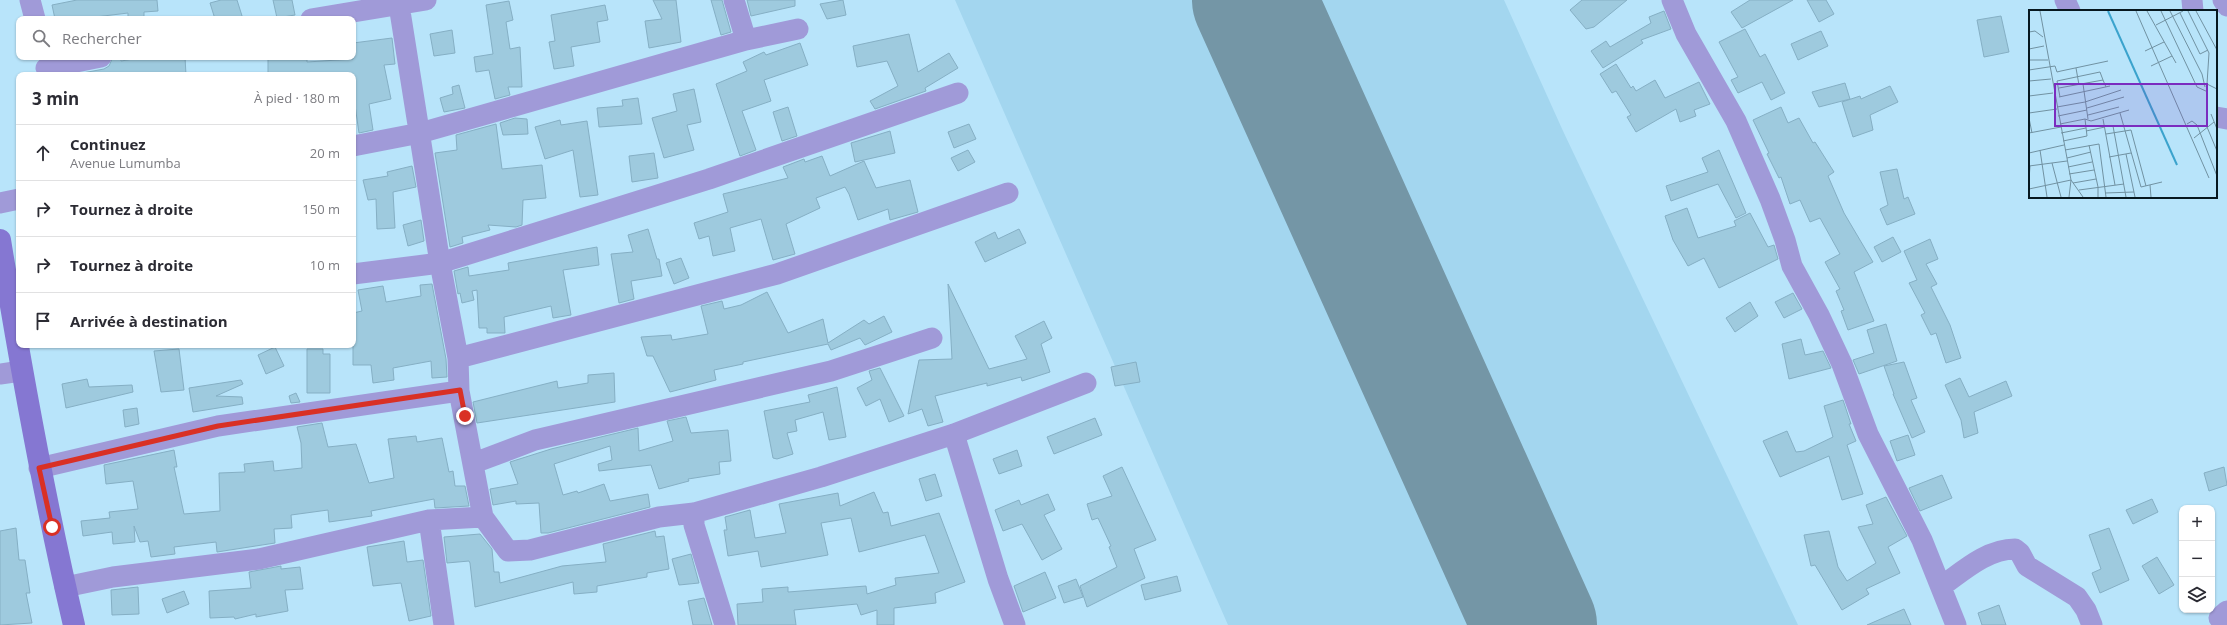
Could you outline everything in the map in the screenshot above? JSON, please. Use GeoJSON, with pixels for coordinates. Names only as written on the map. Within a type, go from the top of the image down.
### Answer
{"type":"FeatureCollection","features":[{"type":"Feature","properties":{"kind":"main road"},"geometry":{"type":"LineString","coordinates":[[0,240],[16,328]]}},
{"type":"Feature","properties":{"kind":"main road"},"geometry":{"type":"LineString","coordinates":[[16,339],[10,372],[39,468],[74,625]]}},
{"type":"Feature","properties":{"kind":"street"},"geometry":{"type":"LineString","coordinates":[[30,0],[33,16]]}},
{"type":"Feature","properties":{"kind":"street"},"geometry":{"type":"LineString","coordinates":[[320,16],[349,6],[399,5],[426,0]]}},
{"type":"Feature","properties":{"kind":"street"},"geometry":{"type":"LineString","coordinates":[[734,0],[746,40]]}},
{"type":"Feature","properties":{"kind":"street"},"geometry":{"type":"LineString","coordinates":[[1672,0],[1686,34],[1736,121],[1770,199],[1785,240],[1792,266],[1819,315],[1842,364],[1868,434],[1922,540],[1942,586],[1956,625]]}},
{"type":"Feature","properties":{"kind":"street"},"geometry":{"type":"LineString","coordinates":[[2065,0],[2070,10]]}},
{"type":"Feature","properties":{"kind":"street"},"geometry":{"type":"LineString","coordinates":[[2192,0],[2193,10]]}},
{"type":"Feature","properties":{"kind":"street"},"geometry":{"type":"LineString","coordinates":[[2223,0],[2227,6]]}},
{"type":"Feature","properties":{"kind":"street"},"geometry":{"type":"LineString","coordinates":[[399,5],[440,263],[458,358],[460,390],[483,517],[508,551],[530,550],[659,518],[694,514],[821,477],[954,434],[1086,383]]}},
{"type":"Feature","properties":{"kind":"street"},"geometry":{"type":"LineString","coordinates":[[356,145],[420,133],[746,40],[798,29]]}},
{"type":"Feature","properties":{"kind":"street"},"geometry":{"type":"LineString","coordinates":[[45,67],[84,60]]}},
{"type":"Feature","properties":{"kind":"street"},"geometry":{"type":"LineString","coordinates":[[356,274],[440,263],[709,180],[958,93]]}},
{"type":"Feature","properties":{"kind":"street"},"geometry":{"type":"LineString","coordinates":[[2217,117],[2227,119]]}},
{"type":"Feature","properties":{"kind":"street"},"geometry":{"type":"LineString","coordinates":[[458,358],[777,274],[1008,193]]}},
{"type":"Feature","properties":{"kind":"street"},"geometry":{"type":"LineString","coordinates":[[0,203],[16,200]]}},
{"type":"Feature","properties":{"kind":"street"},"geometry":{"type":"LineString","coordinates":[[474,463],[535,440],[831,371],[932,338]]}},
{"type":"Feature","properties":{"kind":"street"},"geometry":{"type":"LineString","coordinates":[[39,468],[218,426],[460,390]]}},
{"type":"Feature","properties":{"kind":"street"},"geometry":{"type":"LineString","coordinates":[[954,434],[998,579],[1014,625]]}},
{"type":"Feature","properties":{"kind":"street"},"geometry":{"type":"LineString","coordinates":[[694,514],[694,525],[726,625]]}},
{"type":"Feature","properties":{"kind":"street"},"geometry":{"type":"LineString","coordinates":[[65,587],[113,577],[259,559],[429,520],[483,517]]}},
{"type":"Feature","properties":{"kind":"street"},"geometry":{"type":"LineString","coordinates":[[429,520],[444,625]]}},
{"type":"Feature","properties":{"kind":"street"},"geometry":{"type":"LineString","coordinates":[[1942,586],[1987,556],[2004,549],[2015,549],[2020,553],[2026,566],[2077,597],[2086,610],[2092,625]]}},
{"type":"Feature","properties":{"kind":"street"},"geometry":{"type":"LineString","coordinates":[[2225,625],[2219,618],[2227,611]]}},
{"type":"Feature","properties":{"kind":"shaded area"},"geometry":{"type":"Polygon","coordinates":[[[955,0],[1504,0],[1563,131],[1798,625],[1228,625],[955,0]]]}},
{"type":"Feature","properties":{"kind":"building"},"geometry":{"type":"Polygon","coordinates":[[[77,0],[157,0],[158,11],[144,12],[144,16],[128,16],[128,13],[104,16],[54,16],[52,5],[77,0]]]}},
{"type":"Feature","properties":{"kind":"building"},"geometry":{"type":"Polygon","coordinates":[[[221,0],[237,0],[242,16],[214,16],[210,3],[221,0]]]}},
{"type":"Feature","properties":{"kind":"building"},"geometry":{"type":"Polygon","coordinates":[[[273,0],[292,0],[295,15],[277,16],[273,0]]]}},
{"type":"Feature","properties":{"kind":"building"},"geometry":{"type":"Polygon","coordinates":[[[653,0],[676,0],[681,42],[649,48],[645,21],[662,19],[653,0]]]}},
{"type":"Feature","properties":{"kind":"building"},"geometry":{"type":"Polygon","coordinates":[[[711,0],[722,0],[731,32],[721,35],[711,0]]]}},
{"type":"Feature","properties":{"kind":"building"},"geometry":{"type":"Polygon","coordinates":[[[747,0],[795,0],[795,6],[751,16],[747,0]]]}},
{"type":"Feature","properties":{"kind":"building"},"geometry":{"type":"Polygon","coordinates":[[[843,0],[846,15],[827,19],[820,4],[843,0]]]}},
{"type":"Feature","properties":{"kind":"building"},"geometry":{"type":"Polygon","coordinates":[[[1582,0],[1627,0],[1594,27],[1586,29],[1570,10],[1582,0]]]}},
{"type":"Feature","properties":{"kind":"building"},"geometry":{"type":"Polygon","coordinates":[[[1750,0],[1793,0],[1742,28],[1731,12],[1750,0]]]}},
{"type":"Feature","properties":{"kind":"building"},"geometry":{"type":"Polygon","coordinates":[[[1807,0],[1826,0],[1834,14],[1819,22],[1807,0]]]}},
{"type":"Feature","properties":{"kind":"building"},"geometry":{"type":"Polygon","coordinates":[[[509,1],[513,20],[506,22],[510,49],[520,47],[522,87],[508,87],[510,95],[495,99],[489,70],[476,72],[474,57],[493,54],[486,5],[509,1]]]}},
{"type":"Feature","properties":{"kind":"building"},"geometry":{"type":"Polygon","coordinates":[[[605,5],[608,20],[597,22],[600,42],[571,47],[574,66],[554,69],[549,42],[555,41],[551,15],[605,5]]]}},
{"type":"Feature","properties":{"kind":"building"},"geometry":{"type":"Polygon","coordinates":[[[1664,11],[1671,29],[1641,40],[1643,43],[1603,68],[1591,51],[1606,41],[1610,47],[1651,23],[1649,17],[1664,11]]]}},
{"type":"Feature","properties":{"kind":"building"},"geometry":{"type":"Polygon","coordinates":[[[2001,16],[2009,52],[1984,57],[1977,20],[2001,16]]]}},
{"type":"Feature","properties":{"kind":"building"},"geometry":{"type":"Polygon","coordinates":[[[1745,29],[1760,57],[1765,54],[1785,93],[1771,100],[1762,82],[1738,93],[1731,80],[1738,77],[1719,42],[1745,29]]]}},
{"type":"Feature","properties":{"kind":"building"},"geometry":{"type":"Polygon","coordinates":[[[452,30],[455,53],[434,56],[430,34],[452,30]]]}},
{"type":"Feature","properties":{"kind":"building"},"geometry":{"type":"Polygon","coordinates":[[[1821,31],[1828,46],[1798,60],[1791,44],[1821,31]]]}},
{"type":"Feature","properties":{"kind":"building"},"geometry":{"type":"Polygon","coordinates":[[[909,34],[918,72],[949,53],[958,68],[925,88],[926,91],[875,109],[870,101],[898,86],[887,61],[857,67],[853,46],[909,34]]]}},
{"type":"Feature","properties":{"kind":"building"},"geometry":{"type":"Polygon","coordinates":[[[392,38],[395,64],[384,65],[391,99],[369,104],[373,130],[359,133],[356,112],[356,72],[268,72],[268,60],[307,60],[307,62],[356,60],[356,43],[392,38]]]}},
{"type":"Feature","properties":{"kind":"building"},"geometry":{"type":"Polygon","coordinates":[[[800,43],[808,65],[764,80],[771,101],[742,111],[756,150],[740,156],[716,84],[747,71],[743,62],[764,52],[766,55],[800,43]]]}},
{"type":"Feature","properties":{"kind":"building"},"geometry":{"type":"Polygon","coordinates":[[[112,60],[185,60],[186,72],[88,72],[104,69],[109,66],[112,60]]]}},
{"type":"Feature","properties":{"kind":"building"},"geometry":{"type":"Polygon","coordinates":[[[1616,64],[1631,88],[1633,86],[1636,91],[1655,80],[1665,98],[1699,82],[1710,104],[1694,110],[1696,116],[1680,122],[1676,109],[1636,132],[1627,117],[1631,115],[1616,91],[1612,93],[1600,74],[1616,64]]]}},
{"type":"Feature","properties":{"kind":"building"},"geometry":{"type":"Polygon","coordinates":[[[1845,83],[1850,99],[1819,107],[1812,92],[1845,83]]]}},
{"type":"Feature","properties":{"kind":"building"},"geometry":{"type":"Polygon","coordinates":[[[459,85],[465,108],[444,112],[440,98],[453,94],[452,87],[459,85]]]}},
{"type":"Feature","properties":{"kind":"building"},"geometry":{"type":"Polygon","coordinates":[[[1890,86],[1898,102],[1870,115],[1873,130],[1853,137],[1842,102],[1860,96],[1861,99],[1890,86]]]}},
{"type":"Feature","properties":{"kind":"building"},"geometry":{"type":"Polygon","coordinates":[[[694,89],[701,122],[687,125],[694,150],[664,158],[652,118],[677,111],[673,94],[694,89]]]}},
{"type":"Feature","properties":{"kind":"building"},"geometry":{"type":"Polygon","coordinates":[[[638,98],[642,124],[599,127],[597,108],[623,106],[622,100],[638,98]]]}},
{"type":"Feature","properties":{"kind":"building"},"geometry":{"type":"Polygon","coordinates":[[[788,107],[797,136],[782,141],[773,112],[788,107]]]}},
{"type":"Feature","properties":{"kind":"building"},"geometry":{"type":"Polygon","coordinates":[[[1781,107],[1788,123],[1799,118],[1813,143],[1815,142],[1834,172],[1828,176],[1844,213],[1873,262],[1854,272],[1874,321],[1848,330],[1841,311],[1844,310],[1836,291],[1840,289],[1825,262],[1840,254],[1820,218],[1810,222],[1800,200],[1790,204],[1781,177],[1779,178],[1767,154],[1769,153],[1753,120],[1781,107]]]}},
{"type":"Feature","properties":{"kind":"building"},"geometry":{"type":"Polygon","coordinates":[[[515,118],[527,119],[528,134],[503,135],[500,123],[515,118]]]}},
{"type":"Feature","properties":{"kind":"building"},"geometry":{"type":"Polygon","coordinates":[[[560,120],[561,125],[587,121],[598,195],[580,197],[573,150],[545,159],[535,127],[560,120]]]}},
{"type":"Feature","properties":{"kind":"building"},"geometry":{"type":"Polygon","coordinates":[[[496,124],[502,169],[542,165],[546,198],[523,200],[522,225],[516,227],[488,225],[490,230],[462,237],[463,243],[450,247],[435,153],[457,150],[456,135],[496,124]]]}},
{"type":"Feature","properties":{"kind":"building"},"geometry":{"type":"Polygon","coordinates":[[[969,124],[976,139],[954,148],[948,132],[969,124]]]}},
{"type":"Feature","properties":{"kind":"building"},"geometry":{"type":"Polygon","coordinates":[[[890,131],[895,153],[855,162],[851,143],[890,131]]]}},
{"type":"Feature","properties":{"kind":"building"},"geometry":{"type":"Polygon","coordinates":[[[968,150],[975,162],[958,171],[951,158],[968,150]]]}},
{"type":"Feature","properties":{"kind":"building"},"geometry":{"type":"Polygon","coordinates":[[[1719,150],[1746,213],[1736,218],[1718,184],[1671,201],[1666,186],[1708,172],[1702,158],[1719,150]]]}},
{"type":"Feature","properties":{"kind":"building"},"geometry":{"type":"Polygon","coordinates":[[[654,153],[658,178],[632,182],[629,156],[654,153]]]}},
{"type":"Feature","properties":{"kind":"building"},"geometry":{"type":"Polygon","coordinates":[[[822,156],[830,176],[864,161],[876,188],[910,180],[918,212],[890,220],[888,209],[858,220],[845,187],[816,198],[820,208],[786,224],[795,254],[773,260],[761,219],[730,228],[735,251],[713,256],[709,236],[699,239],[694,223],[728,212],[723,194],[788,178],[783,167],[804,159],[805,162],[822,156]]]}},
{"type":"Feature","properties":{"kind":"building"},"geometry":{"type":"Polygon","coordinates":[[[412,166],[416,187],[393,192],[395,228],[377,229],[376,199],[368,200],[363,180],[388,176],[387,172],[412,166]]]}},
{"type":"Feature","properties":{"kind":"building"},"geometry":{"type":"Polygon","coordinates":[[[1897,169],[1904,199],[1908,197],[1915,214],[1887,225],[1880,209],[1888,205],[1880,172],[1897,169]]]}},
{"type":"Feature","properties":{"kind":"building"},"geometry":{"type":"Polygon","coordinates":[[[1687,208],[1698,238],[1736,226],[1734,221],[1750,213],[1768,247],[1774,245],[1778,259],[1719,288],[1704,258],[1688,266],[1673,240],[1665,216],[1687,208]]]}},
{"type":"Feature","properties":{"kind":"building"},"geometry":{"type":"Polygon","coordinates":[[[421,220],[424,241],[408,246],[403,225],[421,220]]]}},
{"type":"Feature","properties":{"kind":"building"},"geometry":{"type":"Polygon","coordinates":[[[648,229],[657,259],[659,259],[662,276],[631,281],[634,299],[619,303],[611,254],[633,252],[628,235],[648,229]]]}},
{"type":"Feature","properties":{"kind":"building"},"geometry":{"type":"Polygon","coordinates":[[[1019,229],[1026,243],[985,262],[975,242],[995,232],[998,239],[1019,229]]]}},
{"type":"Feature","properties":{"kind":"building"},"geometry":{"type":"Polygon","coordinates":[[[1893,237],[1901,252],[1882,262],[1874,247],[1893,237]]]}},
{"type":"Feature","properties":{"kind":"building"},"geometry":{"type":"Polygon","coordinates":[[[1930,239],[1938,259],[1926,264],[1937,284],[1931,287],[1950,325],[1961,358],[1946,363],[1936,333],[1931,335],[1921,315],[1925,313],[1909,283],[1917,280],[1904,251],[1930,239]]]}},
{"type":"Feature","properties":{"kind":"building"},"geometry":{"type":"Polygon","coordinates":[[[597,247],[599,265],[563,270],[571,315],[553,318],[551,306],[504,317],[505,333],[487,333],[487,328],[479,328],[477,290],[472,291],[474,300],[462,303],[460,293],[458,294],[454,271],[468,267],[469,276],[509,270],[508,263],[597,247]]]}},
{"type":"Feature","properties":{"kind":"building"},"geometry":{"type":"Polygon","coordinates":[[[681,258],[689,278],[674,284],[666,263],[681,258]]]}},
{"type":"Feature","properties":{"kind":"building"},"geometry":{"type":"Polygon","coordinates":[[[432,284],[446,359],[447,377],[432,378],[431,361],[393,368],[394,380],[373,383],[371,365],[353,365],[353,348],[356,348],[356,312],[362,311],[358,290],[383,286],[386,302],[421,296],[420,285],[432,284]]]}},
{"type":"Feature","properties":{"kind":"building"},"geometry":{"type":"Polygon","coordinates":[[[948,284],[989,369],[1027,359],[1015,336],[1044,321],[1052,338],[1041,344],[1050,372],[1022,381],[1021,377],[987,386],[987,383],[935,396],[943,422],[928,426],[922,409],[908,414],[919,360],[952,359],[948,284]]]}},
{"type":"Feature","properties":{"kind":"building"},"geometry":{"type":"Polygon","coordinates":[[[767,292],[788,333],[823,319],[828,343],[864,320],[869,324],[884,316],[892,332],[865,345],[860,338],[831,350],[828,344],[743,362],[743,364],[714,370],[716,380],[670,392],[653,356],[647,356],[641,337],[671,335],[672,340],[708,334],[701,306],[722,301],[724,309],[741,305],[767,292]]]}},
{"type":"Feature","properties":{"kind":"building"},"geometry":{"type":"Polygon","coordinates":[[[1793,293],[1802,309],[1784,318],[1775,302],[1793,293]]]}},
{"type":"Feature","properties":{"kind":"building"},"geometry":{"type":"Polygon","coordinates":[[[1750,302],[1758,316],[1735,332],[1726,318],[1750,302]]]}},
{"type":"Feature","properties":{"kind":"building"},"geometry":{"type":"Polygon","coordinates":[[[1886,324],[1897,361],[1859,374],[1853,360],[1874,353],[1867,330],[1886,324]]]}},
{"type":"Feature","properties":{"kind":"building"},"geometry":{"type":"Polygon","coordinates":[[[1801,339],[1805,355],[1823,351],[1831,368],[1789,379],[1782,344],[1801,339]]]}},
{"type":"Feature","properties":{"kind":"building"},"geometry":{"type":"Polygon","coordinates":[[[275,348],[284,366],[266,374],[258,355],[275,348]]]}},
{"type":"Feature","properties":{"kind":"building"},"geometry":{"type":"Polygon","coordinates":[[[179,349],[184,390],[161,392],[154,351],[179,349]]]}},
{"type":"Feature","properties":{"kind":"building"},"geometry":{"type":"Polygon","coordinates":[[[307,349],[323,349],[323,354],[330,354],[330,393],[307,393],[307,349]]]}},
{"type":"Feature","properties":{"kind":"building"},"geometry":{"type":"Polygon","coordinates":[[[1136,362],[1140,382],[1115,386],[1111,367],[1136,362]]]}},
{"type":"Feature","properties":{"kind":"building"},"geometry":{"type":"Polygon","coordinates":[[[1904,362],[1917,398],[1911,400],[1925,432],[1912,438],[1893,394],[1884,366],[1904,362]]]}},
{"type":"Feature","properties":{"kind":"building"},"geometry":{"type":"Polygon","coordinates":[[[880,368],[904,416],[889,422],[880,399],[866,406],[857,388],[872,380],[869,371],[880,368]]]}},
{"type":"Feature","properties":{"kind":"building"},"geometry":{"type":"Polygon","coordinates":[[[614,373],[615,402],[477,423],[473,402],[557,381],[558,388],[588,383],[588,375],[614,373]]]}},
{"type":"Feature","properties":{"kind":"building"},"geometry":{"type":"Polygon","coordinates":[[[1960,378],[1969,397],[2006,381],[2012,396],[1974,412],[1978,433],[1964,438],[1961,420],[1945,385],[1960,378]]]}},
{"type":"Feature","properties":{"kind":"building"},"geometry":{"type":"Polygon","coordinates":[[[87,379],[89,387],[132,385],[133,392],[66,408],[62,384],[87,379]]]}},
{"type":"Feature","properties":{"kind":"building"},"geometry":{"type":"Polygon","coordinates":[[[241,380],[243,384],[216,396],[242,397],[243,404],[193,412],[189,388],[241,380]]]}},
{"type":"Feature","properties":{"kind":"building"},"geometry":{"type":"Polygon","coordinates":[[[837,387],[846,437],[829,440],[823,412],[795,420],[797,431],[787,433],[793,454],[777,459],[773,458],[764,411],[810,402],[808,395],[837,387]]]}},
{"type":"Feature","properties":{"kind":"building"},"geometry":{"type":"Polygon","coordinates":[[[296,393],[300,402],[291,403],[289,396],[296,393]]]}},
{"type":"Feature","properties":{"kind":"building"},"geometry":{"type":"Polygon","coordinates":[[[1843,400],[1851,424],[1849,424],[1856,441],[1847,445],[1863,494],[1842,500],[1829,456],[1780,477],[1763,441],[1787,431],[1796,452],[1804,451],[1833,437],[1824,406],[1843,400]]]}},
{"type":"Feature","properties":{"kind":"building"},"geometry":{"type":"Polygon","coordinates":[[[137,408],[139,424],[125,427],[123,410],[137,408]]]}},
{"type":"Feature","properties":{"kind":"building"},"geometry":{"type":"Polygon","coordinates":[[[686,417],[691,433],[728,430],[731,461],[719,462],[720,474],[688,479],[689,481],[659,489],[651,465],[599,471],[598,464],[612,460],[610,446],[554,464],[563,495],[577,491],[578,493],[604,484],[610,501],[648,494],[650,507],[548,533],[541,533],[539,503],[516,504],[516,501],[493,505],[490,489],[518,484],[510,462],[551,449],[638,428],[639,451],[673,441],[667,421],[686,417]]]}},
{"type":"Feature","properties":{"kind":"building"},"geometry":{"type":"Polygon","coordinates":[[[1095,418],[1102,435],[1054,454],[1047,437],[1095,418]]]}},
{"type":"Feature","properties":{"kind":"building"},"geometry":{"type":"Polygon","coordinates":[[[322,423],[328,447],[356,444],[369,483],[394,478],[388,439],[416,436],[417,442],[442,438],[449,472],[453,471],[455,486],[465,486],[469,506],[435,508],[434,499],[371,511],[372,516],[329,522],[328,510],[291,515],[292,528],[274,529],[275,543],[217,552],[216,542],[174,547],[175,554],[151,557],[148,541],[140,542],[134,526],[135,542],[113,544],[112,532],[83,536],[81,521],[110,518],[109,512],[138,509],[133,481],[106,484],[104,465],[174,450],[177,467],[174,467],[184,514],[220,511],[219,473],[245,472],[244,464],[273,461],[274,471],[302,468],[301,443],[297,427],[322,423]]]}},
{"type":"Feature","properties":{"kind":"building"},"geometry":{"type":"Polygon","coordinates":[[[1908,435],[1915,455],[1897,461],[1890,441],[1908,435]]]}},
{"type":"Feature","properties":{"kind":"building"},"geometry":{"type":"Polygon","coordinates":[[[1017,450],[1022,466],[999,474],[993,459],[1017,450]]]}},
{"type":"Feature","properties":{"kind":"building"},"geometry":{"type":"Polygon","coordinates":[[[1122,467],[1156,540],[1134,549],[1145,578],[1087,607],[1080,586],[1117,567],[1109,547],[1111,546],[1098,518],[1092,520],[1087,504],[1112,496],[1103,476],[1122,467]]]}},
{"type":"Feature","properties":{"kind":"building"},"geometry":{"type":"Polygon","coordinates":[[[2224,467],[2227,485],[2209,491],[2204,473],[2224,467]]]}},
{"type":"Feature","properties":{"kind":"building"},"geometry":{"type":"Polygon","coordinates":[[[935,474],[942,496],[926,501],[919,479],[935,474]]]}},
{"type":"Feature","properties":{"kind":"building"},"geometry":{"type":"Polygon","coordinates":[[[1942,475],[1952,498],[1920,511],[1909,488],[1942,475]]]}},
{"type":"Feature","properties":{"kind":"building"},"geometry":{"type":"Polygon","coordinates":[[[874,492],[883,513],[888,512],[891,526],[939,513],[965,582],[935,593],[936,603],[894,608],[894,625],[877,625],[877,610],[861,615],[857,604],[794,610],[796,625],[738,625],[737,604],[763,602],[762,589],[788,587],[788,592],[866,586],[867,594],[896,585],[895,578],[939,573],[925,535],[859,552],[851,518],[821,523],[828,555],[761,567],[758,551],[728,556],[724,530],[727,530],[725,517],[750,510],[755,538],[786,533],[779,504],[838,493],[840,506],[874,492]]]}},
{"type":"Feature","properties":{"kind":"building"},"geometry":{"type":"Polygon","coordinates":[[[1048,494],[1055,510],[1044,515],[1062,549],[1042,560],[1022,524],[1003,531],[995,510],[1019,500],[1021,505],[1048,494]]]}},
{"type":"Feature","properties":{"kind":"building"},"geometry":{"type":"Polygon","coordinates":[[[1886,497],[1907,536],[1888,547],[1900,573],[1866,589],[1869,594],[1842,610],[1815,565],[1811,566],[1804,535],[1829,531],[1838,567],[1847,581],[1876,563],[1858,527],[1873,524],[1866,505],[1886,497]]]}},
{"type":"Feature","properties":{"kind":"building"},"geometry":{"type":"Polygon","coordinates":[[[2152,499],[2158,512],[2133,524],[2126,510],[2152,499]]]}},
{"type":"Feature","properties":{"kind":"building"},"geometry":{"type":"Polygon","coordinates":[[[16,528],[19,560],[25,560],[30,593],[26,593],[32,623],[0,625],[0,531],[16,528]]]}},
{"type":"Feature","properties":{"kind":"building"},"geometry":{"type":"Polygon","coordinates":[[[2109,528],[2129,580],[2100,593],[2092,573],[2101,569],[2089,535],[2109,528]]]}},
{"type":"Feature","properties":{"kind":"building"},"geometry":{"type":"Polygon","coordinates":[[[655,531],[656,537],[664,536],[669,569],[647,573],[647,577],[597,586],[597,592],[574,594],[573,582],[475,607],[470,563],[469,561],[447,563],[444,537],[480,534],[492,549],[494,572],[499,572],[500,583],[562,566],[606,562],[603,544],[655,531]]]}},
{"type":"Feature","properties":{"kind":"building"},"geometry":{"type":"Polygon","coordinates":[[[404,541],[407,562],[423,560],[431,616],[409,621],[401,583],[373,586],[367,547],[404,541]]]}},
{"type":"Feature","properties":{"kind":"building"},"geometry":{"type":"Polygon","coordinates":[[[691,554],[699,583],[679,585],[672,559],[691,554]]]}},
{"type":"Feature","properties":{"kind":"building"},"geometry":{"type":"Polygon","coordinates":[[[2157,557],[2174,585],[2159,594],[2142,566],[2157,557]]]}},
{"type":"Feature","properties":{"kind":"building"},"geometry":{"type":"Polygon","coordinates":[[[281,566],[281,569],[300,567],[303,589],[285,590],[288,611],[256,617],[256,614],[235,619],[234,617],[210,618],[209,591],[251,588],[249,572],[281,566]]]}},
{"type":"Feature","properties":{"kind":"building"},"geometry":{"type":"Polygon","coordinates":[[[1045,572],[1056,598],[1023,612],[1014,586],[1045,572]]]}},
{"type":"Feature","properties":{"kind":"building"},"geometry":{"type":"Polygon","coordinates":[[[1177,576],[1181,591],[1145,600],[1141,585],[1177,576]]]}},
{"type":"Feature","properties":{"kind":"building"},"geometry":{"type":"Polygon","coordinates":[[[1076,579],[1083,597],[1064,603],[1058,586],[1076,579]]]}},
{"type":"Feature","properties":{"kind":"building"},"geometry":{"type":"Polygon","coordinates":[[[138,587],[139,614],[112,615],[111,590],[138,587]]]}},
{"type":"Feature","properties":{"kind":"building"},"geometry":{"type":"Polygon","coordinates":[[[184,591],[189,604],[167,613],[162,599],[184,591]]]}},
{"type":"Feature","properties":{"kind":"building"},"geometry":{"type":"Polygon","coordinates":[[[704,598],[712,625],[693,625],[688,601],[704,598]]]}},
{"type":"Feature","properties":{"kind":"building"},"geometry":{"type":"Polygon","coordinates":[[[1999,605],[2006,625],[1982,625],[1978,613],[1999,605]]]}},
{"type":"Feature","properties":{"kind":"building"},"geometry":{"type":"Polygon","coordinates":[[[1904,609],[1911,625],[1867,625],[1904,609]]]}},
{"type":"Feature","properties":{"kind":"runway"},"geometry":{"type":"LineString","coordinates":[[1254,0],[1535,625]]}},
{"type":"Feature","properties":{"kind":"route"},"geometry":{"type":"LineString","coordinates":[[52,527],[39,468],[218,426],[460,390],[465,416]]}}]}
